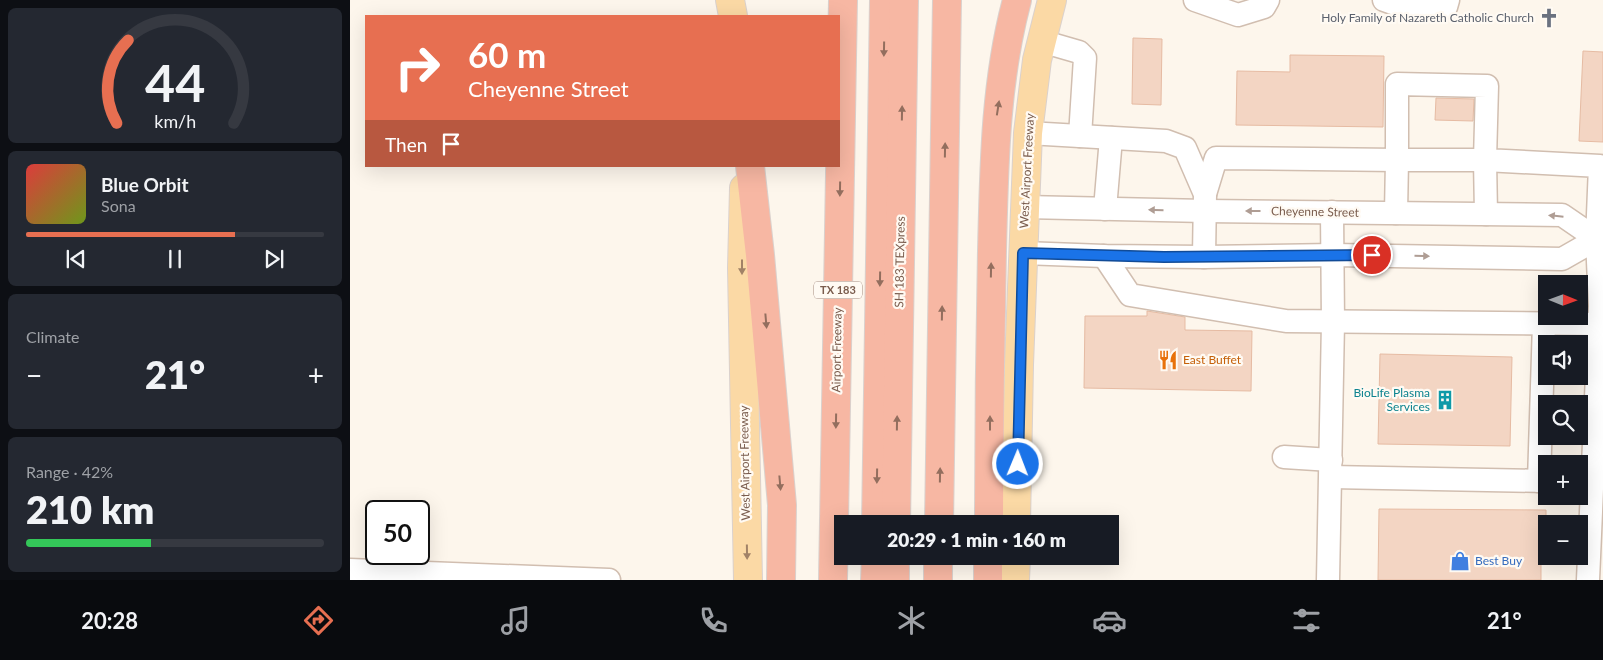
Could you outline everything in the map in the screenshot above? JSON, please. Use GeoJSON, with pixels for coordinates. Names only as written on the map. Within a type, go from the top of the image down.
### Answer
{"type":"FeatureCollection","features":[{"type":"Feature","properties":{"kind":"highway","name":"Airport Freeway"},"geometry":{"type":"LineString","coordinates":[[834,580],[843,0]]}},
{"type":"Feature","properties":{"kind":"highway","name":"SH 183 TEXpress"},"geometry":{"type":"LineString","coordinates":[[876,515],[884,0]]}},
{"type":"Feature","properties":{"kind":"highway","name":"SH 183 TEXpress"},"geometry":{"type":"LineString","coordinates":[[896,515],[904,0]]}},
{"type":"Feature","properties":{"kind":"highway"},"geometry":{"type":"LineString","coordinates":[[939,515],[947,0]]}},
{"type":"Feature","properties":{"kind":"highway"},"geometry":{"type":"LineString","coordinates":[[989,515],[990,319],[996,120],[1012,19],[1017,0]]}},
{"type":"Feature","properties":{"kind":"highway"},"geometry":{"type":"LineString","coordinates":[[750,167],[760,255],[782,505],[781,580]]}},
{"type":"Feature","properties":{"kind":"highway"},"geometry":{"type":"LineString","coordinates":[[875,580],[876,565]]}},
{"type":"Feature","properties":{"kind":"highway"},"geometry":{"type":"LineString","coordinates":[[895,565],[895,580]]}},
{"type":"Feature","properties":{"kind":"highway"},"geometry":{"type":"LineString","coordinates":[[938,565],[938,580]]}},
{"type":"Feature","properties":{"kind":"highway"},"geometry":{"type":"LineString","coordinates":[[988,565],[988,580]]}},
{"type":"Feature","properties":{"kind":"main road"},"geometry":{"type":"LineString","coordinates":[[730,0],[733,15]]}},
{"type":"Feature","properties":{"kind":"main road","name":"West Airport Freeway"},"geometry":{"type":"LineString","coordinates":[[1016,515],[1028,133],[1041,40],[1052,0]]}},
{"type":"Feature","properties":{"kind":"main road","name":"West Airport Freeway"},"geometry":{"type":"LineString","coordinates":[[744,167],[742,268],[748,580]]}},
{"type":"Feature","properties":{"kind":"main road"},"geometry":{"type":"LineString","coordinates":[[1015,580],[1016,565]]}},
{"type":"Feature","properties":{"kind":"street"},"geometry":{"type":"LineString","coordinates":[[1195,0],[1238,15],[1264,7],[1268,0]]}},
{"type":"Feature","properties":{"kind":"street"},"geometry":{"type":"LineString","coordinates":[[1384,0],[1412,10],[1446,6],[1448,0]]}},
{"type":"Feature","properties":{"kind":"street"},"geometry":{"type":"LineString","coordinates":[[1041,40],[1079,52],[1085,58],[1080,136]]}},
{"type":"Feature","properties":{"kind":"street"},"geometry":{"type":"LineString","coordinates":[[1396,213],[1398,160],[1397,84],[1487,86],[1486,214]]}},
{"type":"Feature","properties":{"kind":"street"},"geometry":{"type":"LineString","coordinates":[[1028,133],[1166,141],[1185,148],[1205,202]]}},
{"type":"Feature","properties":{"kind":"street"},"geometry":{"type":"LineString","coordinates":[[1105,208],[1111,138]]}},
{"type":"Feature","properties":{"kind":"street"},"geometry":{"type":"LineString","coordinates":[[1204,257],[1205,202],[1216,158],[1486,160],[1600,166],[1599,324],[1588,458]]}},
{"type":"Feature","properties":{"kind":"street","name":"Cheyenne Street"},"geometry":{"type":"LineString","coordinates":[[1025,207],[1105,208],[1205,202],[1332,212],[1562,215],[1600,239]]}},
{"type":"Feature","properties":{"kind":"street"},"geometry":{"type":"LineString","coordinates":[[1328,580],[1333,322],[1332,212]]}},
{"type":"Feature","properties":{"kind":"street"},"geometry":{"type":"LineString","coordinates":[[1023,253],[1204,257],[1333,254],[1562,258],[1600,239]]}},
{"type":"Feature","properties":{"kind":"street"},"geometry":{"type":"LineString","coordinates":[[1104,256],[1130,295],[1286,321],[1538,323]]}},
{"type":"Feature","properties":{"kind":"street"},"geometry":{"type":"LineString","coordinates":[[1588,324],[1599,324]]}},
{"type":"Feature","properties":{"kind":"street"},"geometry":{"type":"LineString","coordinates":[[1543,455],[1544,325]]}},
{"type":"Feature","properties":{"kind":"street"},"geometry":{"type":"LineString","coordinates":[[1284,457],[1331,468],[1538,481]]}},
{"type":"Feature","properties":{"kind":"street"},"geometry":{"type":"LineString","coordinates":[[1586,505],[1588,580]]}},
{"type":"Feature","properties":{"kind":"street"},"geometry":{"type":"LineString","coordinates":[[355,573],[610,580]]}},
{"type":"Feature","properties":{"kind":"building"},"geometry":{"type":"Polygon","coordinates":[[[1133,38],[1162,39],[1161,105],[1132,104],[1133,38]]]}},
{"type":"Feature","properties":{"kind":"building"},"geometry":{"type":"Polygon","coordinates":[[[1583,51],[1603,52],[1603,142],[1579,141],[1583,51]]]}},
{"type":"Feature","properties":{"kind":"building"},"geometry":{"type":"Polygon","coordinates":[[[1290,55],[1384,56],[1383,127],[1236,125],[1237,71],[1290,72],[1290,55]]]}},
{"type":"Feature","properties":{"kind":"building"},"geometry":{"type":"Polygon","coordinates":[[[1436,98],[1474,99],[1473,121],[1435,120],[1436,98]]]}},
{"type":"Feature","properties":{"kind":"building","name":"East Buffet"},"geometry":{"type":"Polygon","coordinates":[[[1147,311],[1185,317],[1185,330],[1252,331],[1251,391],[1084,388],[1085,316],[1147,316],[1147,311]]]}},
{"type":"Feature","properties":{"kind":"building","name":"BioLife Plasma Services"},"geometry":{"type":"Polygon","coordinates":[[[1380,354],[1512,357],[1510,446],[1378,444],[1380,354]]]}},
{"type":"Feature","properties":{"kind":"building","name":"Best Buy"},"geometry":{"type":"Polygon","coordinates":[[[1379,509],[1546,510],[1546,515],[1538,515],[1538,565],[1541,565],[1541,580],[1378,580],[1379,509]]]}},
{"type":"Feature","properties":{"kind":"place","name":"Holy Family of Nazareth Catholic Church"},"geometry":{"type":"Point","coordinates":[1549,18]}},
{"type":"Feature","properties":{"kind":"place","name":"East Buffet"},"geometry":{"type":"Point","coordinates":[1168,360]}},
{"type":"Feature","properties":{"kind":"place","name":"BioLife Plasma Services"},"geometry":{"type":"Point","coordinates":[1445,400]}},
{"type":"Feature","properties":{"kind":"place","name":"Best Buy"},"geometry":{"type":"Point","coordinates":[1460,561]}},
{"type":"Feature","properties":{"kind":"route"},"geometry":{"type":"LineString","coordinates":[[1018,464],[1023,253],[1164,257],[1372,255]]}}]}
